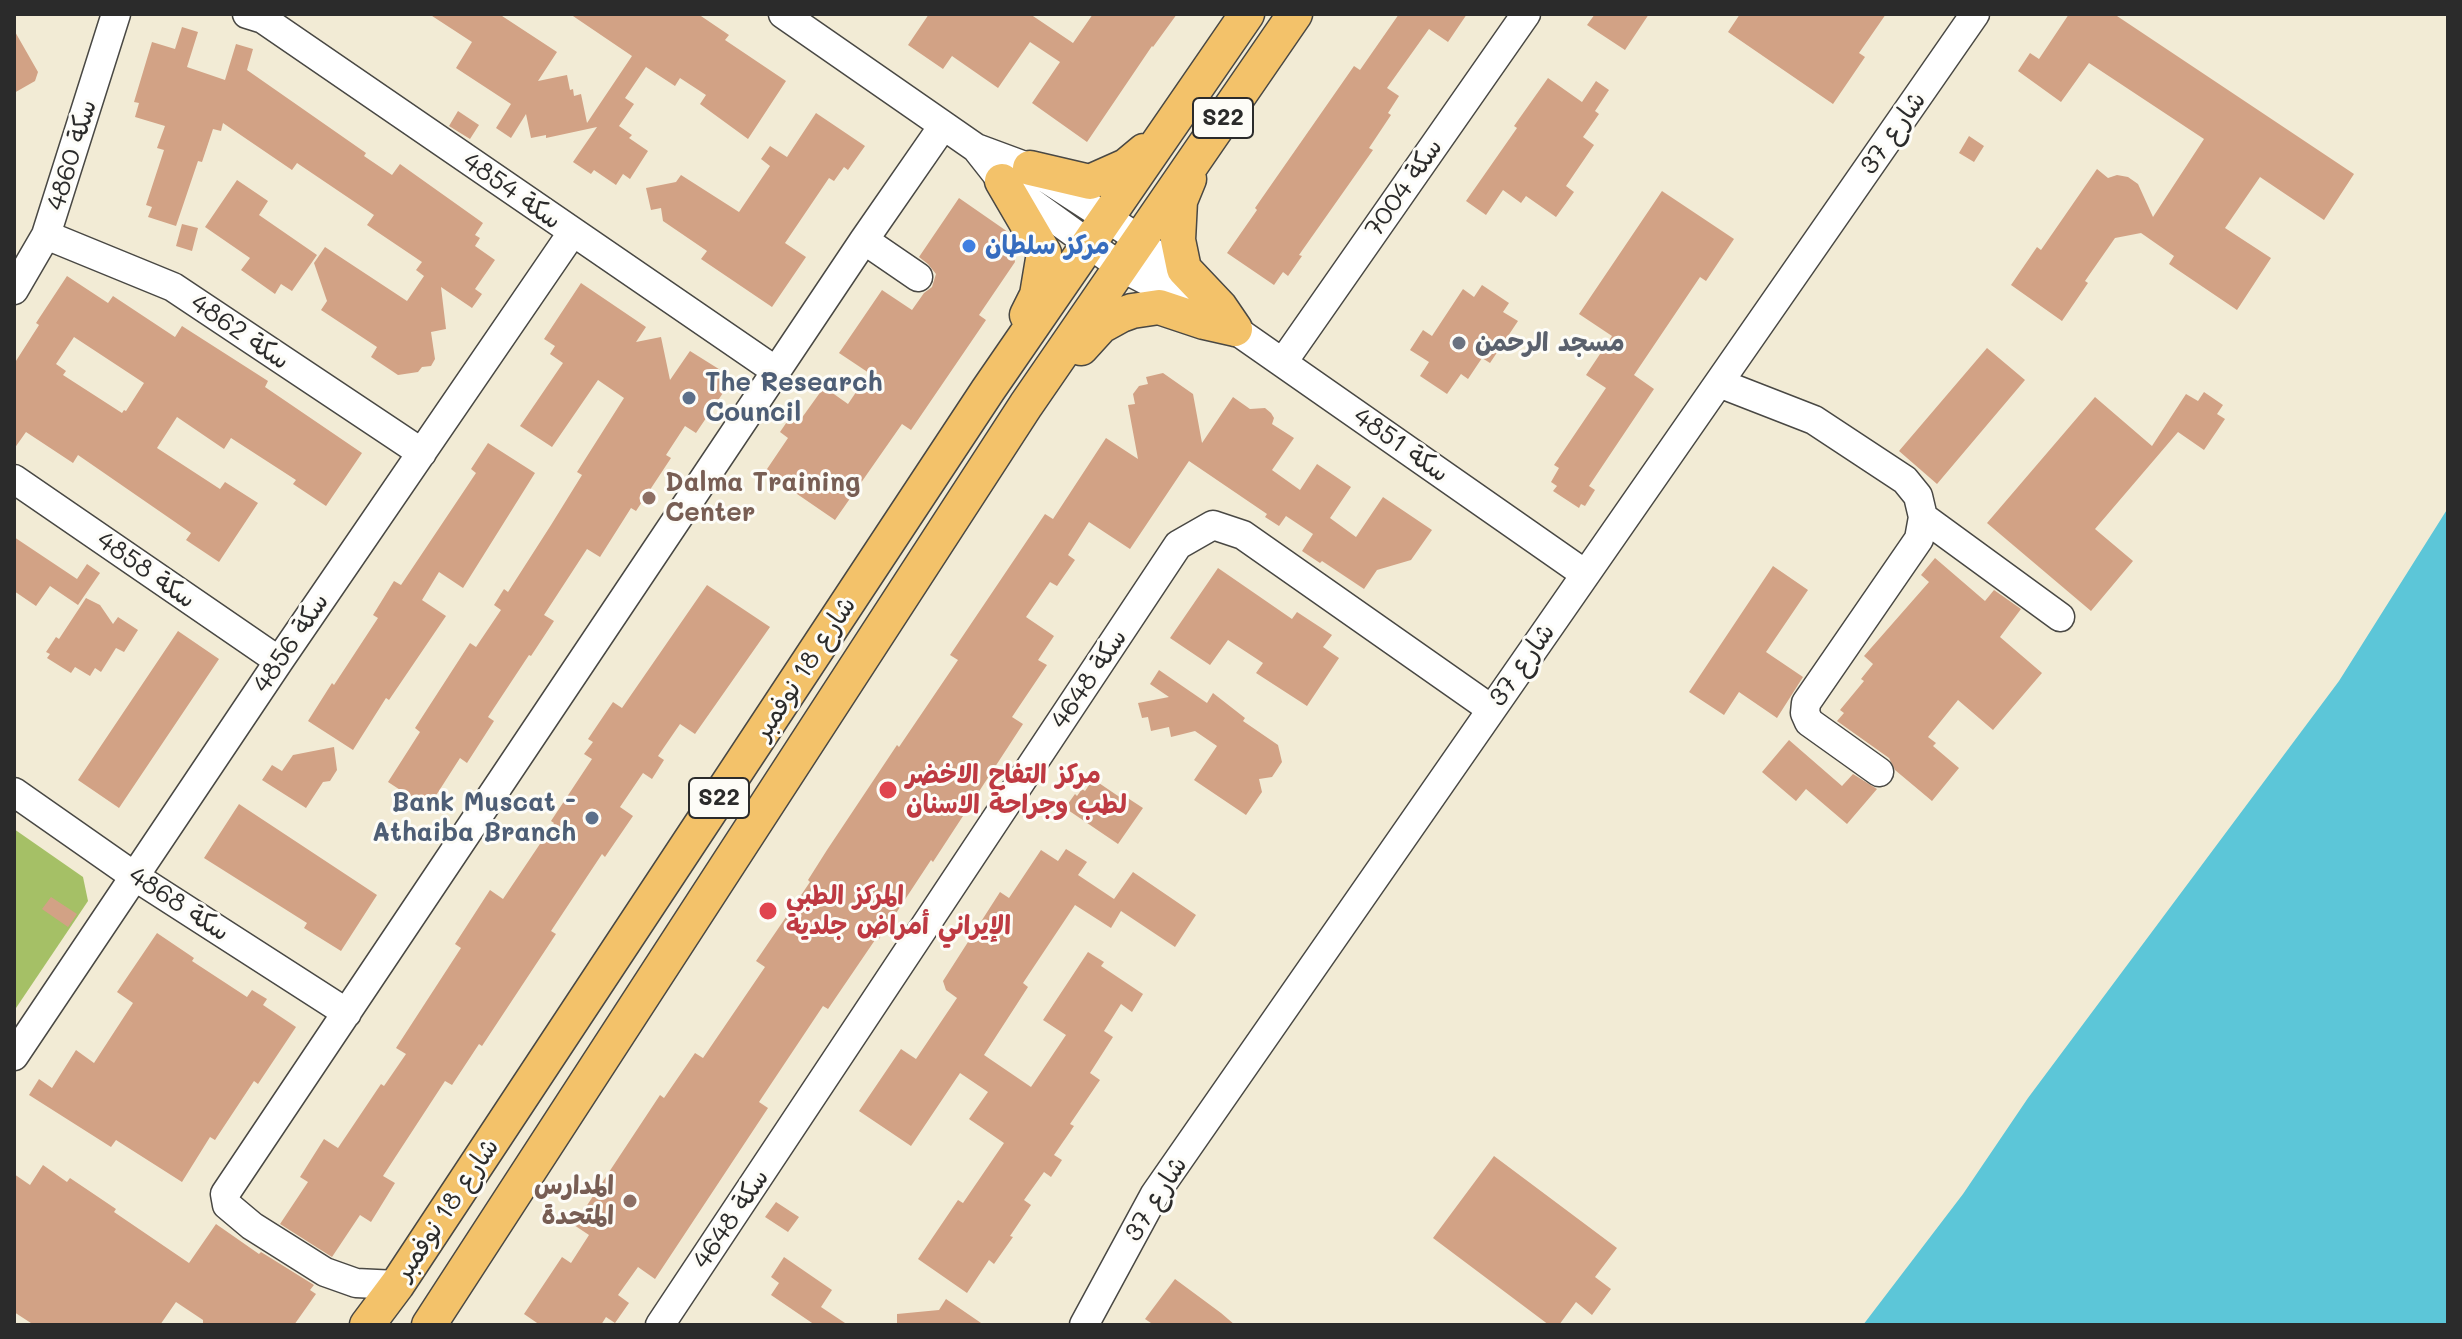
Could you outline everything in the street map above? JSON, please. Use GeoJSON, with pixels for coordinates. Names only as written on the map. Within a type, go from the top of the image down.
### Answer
{"type":"FeatureCollection","features":[{"type":"Feature","properties":{"kind":"main road","name":"شارع 18 نوفمبر"},"geometry":{"type":"LineString","coordinates":[[367,1325],[397,1285],[988,390],[1247,14]]}},
{"type":"Feature","properties":{"kind":"main road","name":"شارع 18 نوفمبر"},"geometry":{"type":"LineString","coordinates":[[441,1321],[1026,405],[1295,14]]}},
{"type":"Feature","properties":{"kind":"main road"},"geometry":{"type":"LineString","coordinates":[[988,390],[1037,295],[1044,253],[1016,174],[1090,182],[1105,177],[1141,154],[1196,89]]}},
{"type":"Feature","properties":{"kind":"main road"},"geometry":{"type":"LineString","coordinates":[[1026,405],[1101,326],[1132,311],[1159,307],[1204,322],[1226,323],[1220,307],[1184,269],[1178,240],[1180,201],[1200,150]]}},
{"type":"Feature","properties":{"kind":"street","name":"سكة 4860"},"geometry":{"type":"LineString","coordinates":[[14,290],[46,235],[116,14]]}},
{"type":"Feature","properties":{"kind":"street","name":"سكة 4854"},"geometry":{"type":"LineString","coordinates":[[247,14],[263,19],[776,371]]}},
{"type":"Feature","properties":{"kind":"street","name":"سكة 4851"},"geometry":{"type":"LineString","coordinates":[[783,14],[1130,253],[1585,574]]}},
{"type":"Feature","properties":{"kind":"street","name":"سكة 7004"},"geometry":{"type":"LineString","coordinates":[[1283,362],[1526,14]]}},
{"type":"Feature","properties":{"kind":"street","name":"شارع 37"},"geometry":{"type":"LineString","coordinates":[[1092,1322],[1155,1194],[1975,14]]}},
{"type":"Feature","properties":{"kind":"street"},"geometry":{"type":"LineString","coordinates":[[397,1285],[356,1283],[325,1272],[252,1226],[227,1205],[225,1194],[943,126]]}},
{"type":"Feature","properties":{"kind":"street","name":"سكة 4856"},"geometry":{"type":"LineString","coordinates":[[14,1056],[572,233]]}},
{"type":"Feature","properties":{"kind":"street","name":"سكة 4862"},"geometry":{"type":"LineString","coordinates":[[46,235],[173,287],[422,453]]}},
{"type":"Feature","properties":{"kind":"street"},"geometry":{"type":"LineString","coordinates":[[864,240],[918,277]]}},
{"type":"Feature","properties":{"kind":"street"},"geometry":{"type":"LineString","coordinates":[[1719,383],[1814,420],[1905,480],[1918,496],[1923,517],[1919,539],[1806,703],[1805,713],[1809,722],[1879,772]]}},
{"type":"Feature","properties":{"kind":"street","name":"سكة 4858"},"geometry":{"type":"LineString","coordinates":[[14,479],[279,661]]}},
{"type":"Feature","properties":{"kind":"street"},"geometry":{"type":"LineString","coordinates":[[1923,517],[2060,617]]}},
{"type":"Feature","properties":{"kind":"street","name":"سكة 4648"},"geometry":{"type":"LineString","coordinates":[[660,1325],[1178,545],[1213,525],[1243,535],[1491,709]]}},
{"type":"Feature","properties":{"kind":"street","name":"سكة 4868"},"geometry":{"type":"LineString","coordinates":[[14,792],[134,876],[347,1013]]}},
{"type":"Feature","properties":{"kind":"green space"},"geometry":{"type":"Polygon","coordinates":[[[14,829],[83,877],[88,901],[14,1011],[14,829]]]}},
{"type":"Feature","properties":{"kind":"water"},"geometry":{"type":"Polygon","coordinates":[[[2448,508],[2448,1325],[1863,1325],[1963,1194],[2028,1098],[2339,681],[2448,508]]]}},
{"type":"Feature","properties":{"kind":"building"},"geometry":{"type":"Polygon","coordinates":[[[429,14],[499,14],[557,52],[538,81],[567,75],[574,96],[581,94],[587,123],[632,56],[570,14],[698,14],[729,35],[725,40],[786,81],[748,139],[700,104],[706,95],[680,78],[675,86],[646,67],[625,98],[634,104],[619,126],[632,135],[629,138],[648,151],[630,179],[623,174],[616,185],[594,170],[591,174],[573,162],[597,127],[546,138],[546,135],[531,138],[526,114],[511,138],[496,128],[511,104],[456,68],[472,42],[429,14]]]}},
{"type":"Feature","properties":{"kind":"building"},"geometry":{"type":"Polygon","coordinates":[[[929,14],[1030,14],[1073,43],[1093,14],[1177,14],[1087,142],[1032,103],[1060,62],[1030,42],[998,88],[952,56],[943,69],[908,45],[929,14]]]}},
{"type":"Feature","properties":{"kind":"building"},"geometry":{"type":"Polygon","coordinates":[[[1399,14],[1467,14],[1448,42],[1429,29],[1387,88],[1399,96],[1388,113],[1391,115],[1369,148],[1373,150],[1299,255],[1302,256],[1288,276],[1283,272],[1274,285],[1227,253],[1354,66],[1360,70],[1399,14]]]}},
{"type":"Feature","properties":{"kind":"building"},"geometry":{"type":"Polygon","coordinates":[[[1595,14],[1649,14],[1625,50],[1587,25],[1595,14]]]}},
{"type":"Feature","properties":{"kind":"building"},"geometry":{"type":"Polygon","coordinates":[[[1740,14],[1886,14],[1859,53],[1865,57],[1833,104],[1728,32],[1740,14]]]}},
{"type":"Feature","properties":{"kind":"building"},"geometry":{"type":"Polygon","coordinates":[[[2069,14],[2114,14],[2354,174],[2324,220],[2260,177],[2225,228],[2271,258],[2237,310],[2169,264],[2174,256],[2141,233],[2115,238],[2062,321],[2011,285],[2037,247],[2041,250],[2097,169],[2108,178],[2117,175],[2128,177],[2138,184],[2153,217],[2204,139],[2089,63],[2061,102],[2018,71],[2030,53],[2039,59],[2069,14]]]}},
{"type":"Feature","properties":{"kind":"building"},"geometry":{"type":"Polygon","coordinates":[[[182,27],[198,32],[187,67],[225,80],[236,44],[253,49],[247,70],[366,153],[364,156],[392,175],[400,164],[483,223],[475,235],[480,238],[475,246],[495,260],[475,289],[482,294],[472,308],[441,287],[446,329],[431,332],[435,359],[431,366],[398,375],[371,357],[377,347],[321,310],[327,301],[314,263],[325,247],[407,301],[424,276],[416,270],[422,262],[367,225],[374,215],[297,163],[292,170],[223,123],[221,131],[213,129],[202,162],[198,161],[176,226],[148,217],[152,207],[146,205],[164,150],[157,148],[165,126],[135,117],[139,103],[134,102],[152,42],[175,49],[182,27]]]}},
{"type":"Feature","properties":{"kind":"building"},"geometry":{"type":"Polygon","coordinates":[[[14,30],[38,72],[35,81],[14,93],[14,30]]]}},
{"type":"Feature","properties":{"kind":"building"},"geometry":{"type":"Polygon","coordinates":[[[1548,78],[1582,102],[1596,81],[1609,90],[1595,111],[1599,114],[1583,137],[1594,145],[1566,186],[1574,192],[1556,217],[1526,196],[1521,203],[1503,190],[1486,215],[1466,201],[1548,78]]]}},
{"type":"Feature","properties":{"kind":"building"},"geometry":{"type":"Polygon","coordinates":[[[458,111],[479,125],[470,139],[449,126],[458,111]]]}},
{"type":"Feature","properties":{"kind":"building"},"geometry":{"type":"Polygon","coordinates":[[[816,113],[865,146],[848,170],[844,167],[834,181],[829,178],[785,243],[806,257],[772,307],[701,259],[707,251],[663,221],[661,208],[651,210],[646,188],[676,182],[681,175],[739,212],[770,166],[761,159],[770,146],[787,157],[816,113]]]}},
{"type":"Feature","properties":{"kind":"building"},"geometry":{"type":"Polygon","coordinates":[[[1969,136],[1984,146],[1974,162],[1959,153],[1969,136]]]}},
{"type":"Feature","properties":{"kind":"building"},"geometry":{"type":"Polygon","coordinates":[[[237,180],[268,201],[259,215],[317,255],[292,291],[281,284],[275,294],[241,270],[250,258],[205,227],[237,180]]]}},
{"type":"Feature","properties":{"kind":"building"},"geometry":{"type":"Polygon","coordinates":[[[1662,191],[1734,239],[1706,281],[1700,277],[1634,375],[1654,389],[1589,486],[1595,490],[1585,506],[1581,504],[1579,508],[1553,491],[1557,486],[1551,482],[1559,468],[1554,465],[1606,388],[1586,375],[1612,336],[1579,314],[1662,191]]]}},
{"type":"Feature","properties":{"kind":"building"},"geometry":{"type":"Polygon","coordinates":[[[959,198],[1008,232],[1015,262],[979,315],[986,320],[911,430],[902,424],[835,520],[765,472],[788,438],[780,432],[793,413],[801,419],[824,387],[848,404],[869,373],[839,353],[882,290],[912,310],[932,287],[936,274],[919,257],[959,198]]]}},
{"type":"Feature","properties":{"kind":"building"},"geometry":{"type":"Polygon","coordinates":[[[182,224],[198,228],[192,251],[176,246],[182,224]]]}},
{"type":"Feature","properties":{"kind":"building"},"geometry":{"type":"Polygon","coordinates":[[[67,276],[108,303],[113,296],[175,337],[182,326],[268,381],[265,387],[362,453],[326,506],[293,484],[296,480],[231,438],[224,449],[177,417],[157,448],[220,489],[225,482],[258,503],[219,562],[186,540],[191,533],[78,455],[73,463],[26,432],[14,449],[14,364],[39,325],[36,323],[67,276]],[[74,337],[56,364],[66,371],[63,375],[122,413],[144,383],[74,337]]]}},
{"type":"Feature","properties":{"kind":"building"},"geometry":{"type":"Polygon","coordinates":[[[581,283],[646,327],[636,342],[661,337],[670,380],[690,351],[722,371],[718,377],[729,384],[696,433],[685,426],[666,455],[671,458],[636,511],[631,508],[600,557],[587,549],[544,615],[554,621],[488,717],[494,721],[467,763],[460,758],[428,808],[388,782],[420,732],[415,728],[470,643],[476,647],[501,610],[494,605],[504,589],[508,592],[551,525],[582,475],[577,472],[624,398],[598,380],[552,447],[520,426],[563,363],[550,354],[555,346],[544,339],[581,283]]]}},
{"type":"Feature","properties":{"kind":"building","name":"مسجد الرحمن"},"geometry":{"type":"Polygon","coordinates":[[[1482,285],[1509,303],[1503,312],[1518,321],[1490,363],[1482,358],[1468,379],[1461,374],[1447,394],[1420,376],[1429,362],[1410,350],[1423,330],[1432,336],[1463,289],[1474,297],[1482,285]]]}},
{"type":"Feature","properties":{"kind":"building"},"geometry":{"type":"Polygon","coordinates":[[[1987,348],[2025,380],[1937,484],[1899,451],[1987,348]]]}},
{"type":"Feature","properties":{"kind":"building"},"geometry":{"type":"Polygon","coordinates":[[[1163,373],[1193,394],[1202,443],[1233,397],[1250,409],[1265,408],[1271,413],[1274,418],[1272,424],[1294,438],[1272,470],[1300,490],[1317,464],[1351,487],[1330,518],[1356,537],[1383,497],[1432,530],[1411,560],[1377,570],[1364,589],[1302,551],[1313,534],[1286,516],[1279,526],[1265,517],[1267,514],[1189,461],[1130,549],[1089,522],[1068,555],[1075,560],[1057,586],[1050,582],[1026,617],[1054,636],[1038,660],[1047,665],[1012,717],[1023,724],[933,862],[931,860],[828,1009],[823,1006],[759,1102],[768,1108],[655,1279],[638,1267],[618,1295],[629,1303],[615,1323],[606,1317],[601,1325],[540,1325],[524,1314],[562,1257],[571,1263],[589,1235],[574,1225],[660,1095],[664,1098],[695,1053],[703,1058],[765,967],[756,961],[897,745],[899,747],[958,660],[950,655],[1045,514],[1053,519],[1106,438],[1138,459],[1128,405],[1135,404],[1133,394],[1139,386],[1148,384],[1146,377],[1163,373]]]}},
{"type":"Feature","properties":{"kind":"building"},"geometry":{"type":"Polygon","coordinates":[[[2204,392],[2223,405],[2217,414],[2225,419],[2204,450],[2178,432],[2095,529],[2133,561],[2091,611],[1987,523],[2095,397],[2152,446],[2186,394],[2198,401],[2204,392]]]}},
{"type":"Feature","properties":{"kind":"building"},"geometry":{"type":"Polygon","coordinates":[[[488,443],[535,473],[463,588],[439,572],[422,600],[446,616],[389,700],[386,698],[353,750],[308,721],[378,618],[373,615],[394,581],[401,585],[476,473],[471,469],[488,443]]]}},
{"type":"Feature","properties":{"kind":"building"},"geometry":{"type":"Polygon","coordinates":[[[14,537],[77,579],[87,564],[100,573],[78,605],[50,586],[36,606],[14,591],[14,537]]]}},
{"type":"Feature","properties":{"kind":"building"},"geometry":{"type":"Polygon","coordinates":[[[1935,558],[1985,601],[1994,590],[2021,609],[2000,637],[2042,673],[1993,730],[1958,700],[1928,737],[1936,743],[1933,746],[1959,768],[1932,801],[1895,770],[1889,758],[1837,721],[1844,713],[1840,710],[1864,681],[1861,679],[1873,664],[1864,656],[1929,582],[1921,575],[1935,558]]]}},
{"type":"Feature","properties":{"kind":"building"},"geometry":{"type":"Polygon","coordinates":[[[1773,566],[1808,590],[1766,652],[1803,677],[1777,718],[1739,692],[1724,715],[1689,692],[1773,566]]]}},
{"type":"Feature","properties":{"kind":"building"},"geometry":{"type":"Polygon","coordinates":[[[1218,568],[1292,619],[1297,612],[1332,635],[1323,647],[1339,658],[1307,706],[1256,673],[1263,663],[1228,640],[1210,665],[1170,638],[1218,568]]]}},
{"type":"Feature","properties":{"kind":"building"},"geometry":{"type":"Polygon","coordinates":[[[707,585],[770,627],[695,734],[680,724],[658,756],[664,760],[652,779],[643,773],[620,807],[633,816],[605,857],[602,854],[551,931],[556,934],[482,1046],[479,1044],[452,1085],[445,1081],[383,1176],[395,1183],[371,1222],[360,1215],[332,1257],[280,1224],[308,1182],[300,1177],[324,1139],[338,1148],[381,1084],[384,1086],[406,1054],[396,1048],[461,948],[455,944],[490,890],[503,899],[592,759],[584,754],[593,742],[588,739],[613,702],[622,708],[707,585]]]}},
{"type":"Feature","properties":{"kind":"building"},"geometry":{"type":"Polygon","coordinates":[[[86,598],[100,605],[113,624],[118,617],[138,630],[124,652],[116,648],[101,672],[95,668],[90,676],[75,667],[71,673],[47,658],[50,654],[46,652],[56,637],[59,639],[86,598]]]}},
{"type":"Feature","properties":{"kind":"building"},"geometry":{"type":"Polygon","coordinates":[[[178,631],[219,659],[119,808],[78,780],[178,631]]]}},
{"type":"Feature","properties":{"kind":"building"},"geometry":{"type":"Polygon","coordinates":[[[1159,670],[1207,703],[1213,693],[1245,718],[1243,721],[1278,745],[1282,762],[1272,777],[1259,779],[1262,792],[1246,815],[1194,780],[1217,746],[1195,731],[1171,737],[1169,727],[1151,731],[1148,717],[1142,718],[1138,703],[1169,697],[1150,684],[1159,670]]]}},
{"type":"Feature","properties":{"kind":"building"},"geometry":{"type":"Polygon","coordinates":[[[1789,740],[1842,786],[1853,774],[1877,789],[1847,824],[1806,789],[1796,801],[1762,772],[1789,740]]]}},
{"type":"Feature","properties":{"kind":"building"},"geometry":{"type":"Polygon","coordinates":[[[334,747],[337,770],[330,781],[323,782],[306,808],[262,780],[272,765],[282,771],[293,755],[334,747]]]}},
{"type":"Feature","properties":{"kind":"building"},"geometry":{"type":"Polygon","coordinates":[[[1093,779],[1143,808],[1118,844],[1065,808],[1075,794],[1077,796],[1082,789],[1085,791],[1093,779]]]}},
{"type":"Feature","properties":{"kind":"building"},"geometry":{"type":"Polygon","coordinates":[[[239,804],[377,895],[341,951],[304,928],[307,923],[204,858],[239,804]]]}},
{"type":"Feature","properties":{"kind":"building"},"geometry":{"type":"Polygon","coordinates":[[[1066,849],[1087,862],[1078,875],[1114,899],[1133,872],[1196,915],[1175,947],[1121,911],[1111,928],[1075,905],[1023,983],[1028,987],[984,1055],[1031,1087],[1066,1035],[1043,1020],[1088,952],[1104,962],[1101,966],[1143,994],[1132,1012],[1121,1004],[1104,1031],[1113,1037],[1090,1073],[1100,1080],[1070,1124],[1074,1126],[1054,1155],[1062,1160],[1051,1177],[1044,1172],[1024,1200],[1031,1205],[1010,1236],[1013,1237],[994,1264],[989,1260],[967,1293],[918,1259],[958,1200],[963,1203],[1004,1143],[969,1119],[988,1092],[960,1073],[911,1146],[859,1111],[901,1049],[916,1059],[957,998],[946,990],[943,981],[1000,892],[1009,898],[1041,850],[1058,861],[1066,849]]]}},
{"type":"Feature","properties":{"kind":"building"},"geometry":{"type":"Polygon","coordinates":[[[51,897],[77,914],[68,927],[42,909],[51,897]]]}},
{"type":"Feature","properties":{"kind":"building"},"geometry":{"type":"Polygon","coordinates":[[[157,933],[194,958],[192,961],[247,997],[252,990],[267,999],[263,1005],[296,1027],[258,1084],[254,1081],[215,1140],[210,1137],[182,1182],[116,1140],[111,1147],[29,1095],[39,1079],[52,1088],[76,1050],[94,1063],[133,1003],[117,992],[157,933]]]}},
{"type":"Feature","properties":{"kind":"building"},"geometry":{"type":"Polygon","coordinates":[[[1494,1156],[1617,1248],[1595,1277],[1611,1289],[1592,1315],[1576,1302],[1559,1325],[1549,1325],[1433,1238],[1494,1156]]]}},
{"type":"Feature","properties":{"kind":"building"},"geometry":{"type":"Polygon","coordinates":[[[43,1165],[67,1182],[70,1178],[189,1263],[216,1224],[259,1254],[261,1252],[314,1285],[310,1290],[316,1294],[294,1325],[203,1325],[203,1320],[176,1302],[160,1325],[34,1325],[14,1312],[14,1174],[30,1185],[43,1165]]]}},
{"type":"Feature","properties":{"kind":"building"},"geometry":{"type":"Polygon","coordinates":[[[776,1202],[799,1217],[788,1232],[765,1217],[776,1202]]]}},
{"type":"Feature","properties":{"kind":"building"},"geometry":{"type":"Polygon","coordinates":[[[784,1257],[832,1290],[821,1307],[848,1325],[815,1325],[771,1295],[779,1283],[771,1277],[784,1257]]]}},
{"type":"Feature","properties":{"kind":"building"},"geometry":{"type":"Polygon","coordinates":[[[1175,1279],[1235,1325],[1154,1325],[1145,1319],[1175,1279]]]}},
{"type":"Feature","properties":{"kind":"building"},"geometry":{"type":"Polygon","coordinates":[[[946,1299],[984,1325],[897,1325],[897,1314],[939,1310],[946,1299]]]}},
{"type":"Feature","properties":{"kind":"place","name":"مركز سلطان"},"geometry":{"type":"Point","coordinates":[969,246]}},
{"type":"Feature","properties":{"kind":"place","name":"مسجد الرحمن"},"geometry":{"type":"Point","coordinates":[1459,343]}},
{"type":"Feature","properties":{"kind":"place","name":"The Research Council"},"geometry":{"type":"Point","coordinates":[689,398]}},
{"type":"Feature","properties":{"kind":"place","name":"Dalma Training Center"},"geometry":{"type":"Point","coordinates":[649,498]}},
{"type":"Feature","properties":{"kind":"place","name":"مركز التفاح الاخضر لطب وجراحة الاسنان"},"geometry":{"type":"Point","coordinates":[888,790]}},
{"type":"Feature","properties":{"kind":"place","name":"Bank Muscat - Athaiba Branch"},"geometry":{"type":"Point","coordinates":[592,818]}},
{"type":"Feature","properties":{"kind":"place","name":"المركز الطبي الإيراني أمراض جلدية"},"geometry":{"type":"Point","coordinates":[768,911]}},
{"type":"Feature","properties":{"kind":"place","name":"المدارس المتحدة"},"geometry":{"type":"Point","coordinates":[630,1201]}}]}
